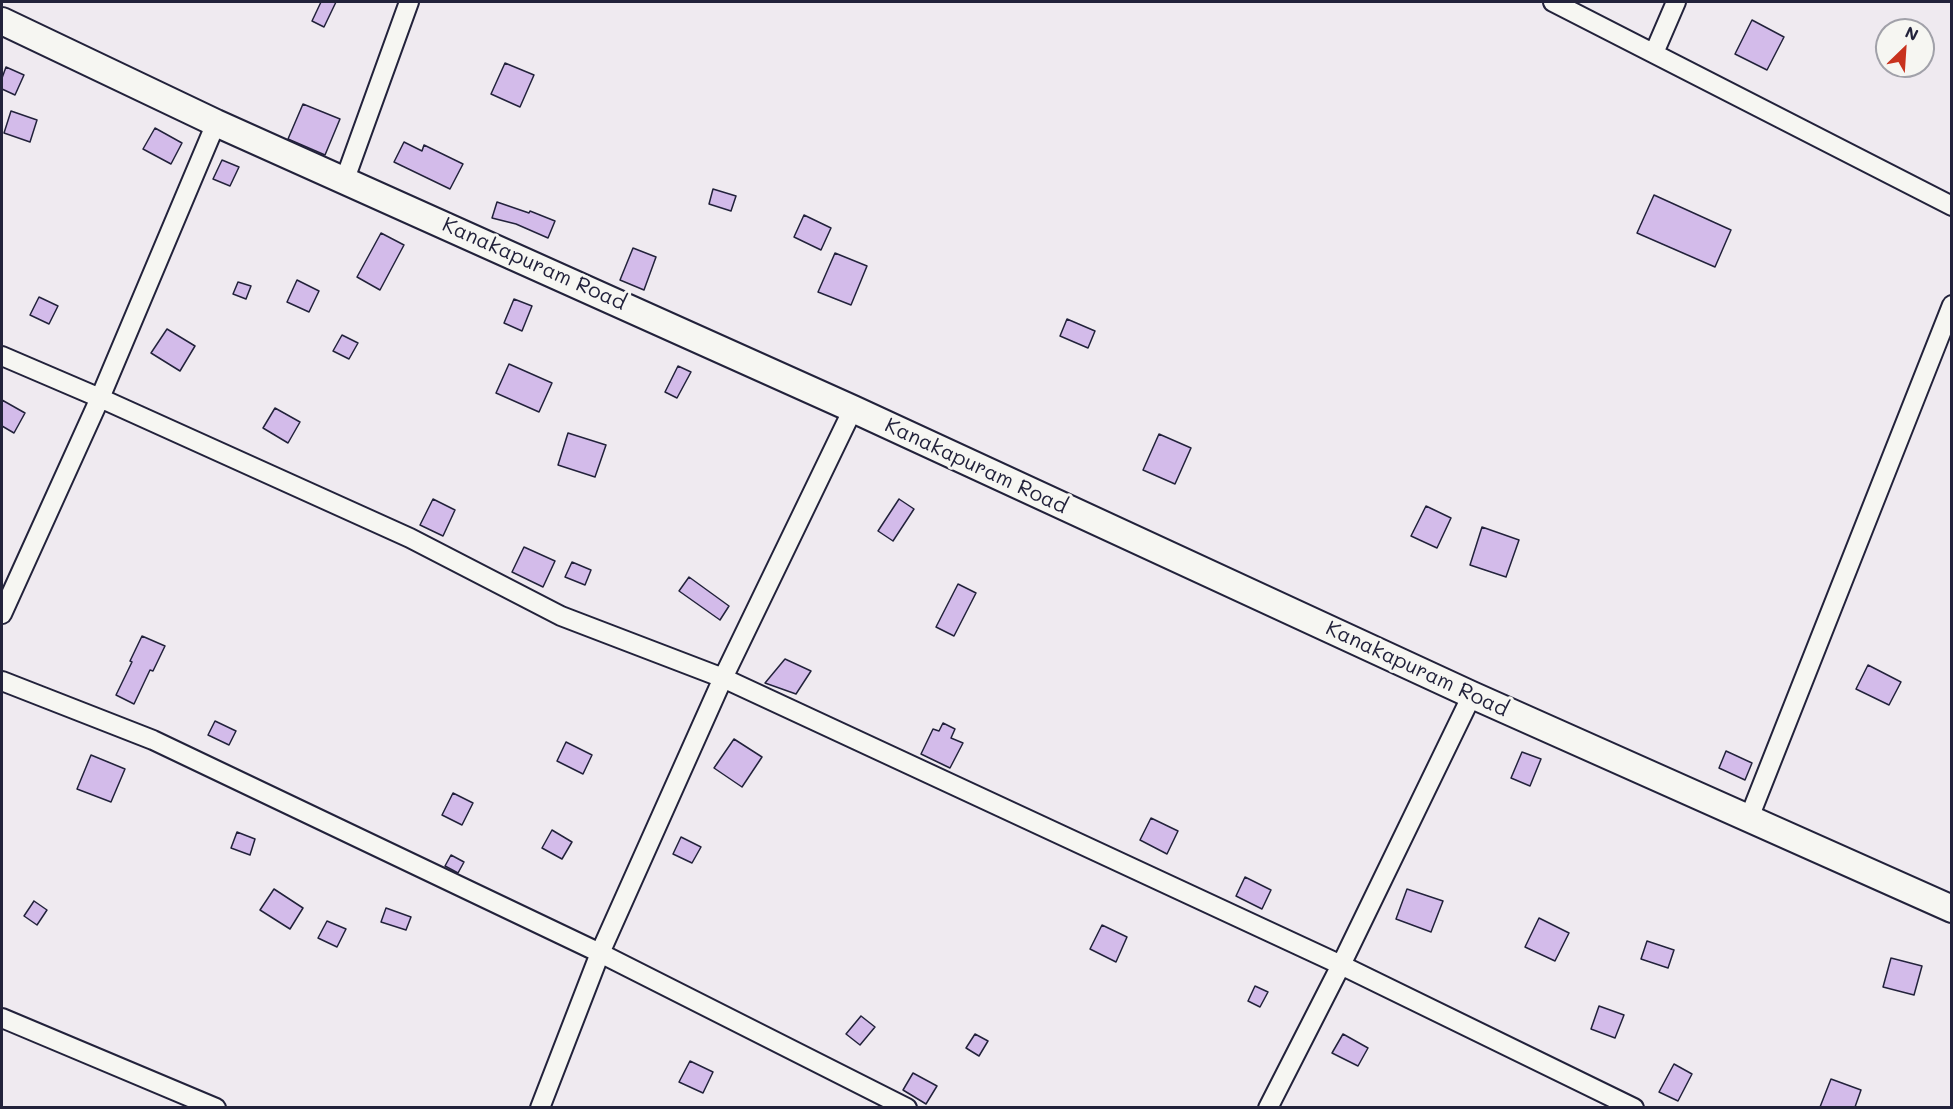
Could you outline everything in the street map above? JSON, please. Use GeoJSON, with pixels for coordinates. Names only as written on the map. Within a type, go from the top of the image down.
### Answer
{"type":"FeatureCollection","features":[{"type":"Feature","properties":{"kind":"street"},"geometry":{"type":"LineString","coordinates":[[345,179],[409,2]]}},
{"type":"Feature","properties":{"kind":"street"},"geometry":{"type":"LineString","coordinates":[[1553,2],[1952,206]]}},
{"type":"Feature","properties":{"kind":"street"},"geometry":{"type":"LineString","coordinates":[[1654,53],[1676,2]]}},
{"type":"Feature","properties":{"kind":"street","name":"Kanakapuram Road"},"geometry":{"type":"LineString","coordinates":[[2,21],[216,123],[853,409],[1472,695],[1952,909]]}},
{"type":"Feature","properties":{"kind":"street"},"geometry":{"type":"LineString","coordinates":[[2,614],[100,398],[216,123]]}},
{"type":"Feature","properties":{"kind":"street"},"geometry":{"type":"LineString","coordinates":[[1749,818],[1952,305]]}},
{"type":"Feature","properties":{"kind":"street"},"geometry":{"type":"LineString","coordinates":[[2,356],[410,538],[561,616],[723,678],[1341,965],[1634,1107]]}},
{"type":"Feature","properties":{"kind":"street"},"geometry":{"type":"LineString","coordinates":[[540,1107],[600,953],[723,678],[853,409]]}},
{"type":"Feature","properties":{"kind":"street"},"geometry":{"type":"LineString","coordinates":[[2,681],[153,740],[600,953],[907,1107]]}},
{"type":"Feature","properties":{"kind":"street"},"geometry":{"type":"LineString","coordinates":[[1268,1107],[1341,965],[1472,695]]}},
{"type":"Feature","properties":{"kind":"street"},"geometry":{"type":"LineString","coordinates":[[2,1018],[216,1107]]}},
{"type":"Feature","properties":{"kind":"building"},"geometry":{"type":"Polygon","coordinates":[[[321,2],[336,2],[324,27],[312,21],[321,2]]]}},
{"type":"Feature","properties":{"kind":"building"},"geometry":{"type":"Polygon","coordinates":[[[1752,20],[1784,37],[1767,70],[1735,54],[1752,20]]]}},
{"type":"Feature","properties":{"kind":"building"},"geometry":{"type":"Polygon","coordinates":[[[505,63],[534,75],[520,107],[491,94],[505,63]]]}},
{"type":"Feature","properties":{"kind":"building"},"geometry":{"type":"Polygon","coordinates":[[[6,67],[24,75],[15,95],[2,89],[2,78],[6,67]]]}},
{"type":"Feature","properties":{"kind":"building"},"geometry":{"type":"Polygon","coordinates":[[[303,104],[340,119],[325,155],[288,139],[303,104]]]}},
{"type":"Feature","properties":{"kind":"building"},"geometry":{"type":"Polygon","coordinates":[[[11,111],[37,120],[30,142],[4,133],[11,111]]]}},
{"type":"Feature","properties":{"kind":"building"},"geometry":{"type":"Polygon","coordinates":[[[155,128],[182,143],[171,164],[143,149],[155,128]]]}},
{"type":"Feature","properties":{"kind":"building"},"geometry":{"type":"Polygon","coordinates":[[[404,142],[422,151],[424,145],[463,164],[450,189],[394,162],[404,142]]]}},
{"type":"Feature","properties":{"kind":"building"},"geometry":{"type":"Polygon","coordinates":[[[222,160],[239,167],[230,186],[213,179],[222,160]]]}},
{"type":"Feature","properties":{"kind":"building"},"geometry":{"type":"Polygon","coordinates":[[[713,189],[736,196],[731,211],[709,204],[713,189]]]}},
{"type":"Feature","properties":{"kind":"building"},"geometry":{"type":"Polygon","coordinates":[[[1654,195],[1731,230],[1715,267],[1637,233],[1654,195]]]}},
{"type":"Feature","properties":{"kind":"building"},"geometry":{"type":"Polygon","coordinates":[[[497,202],[555,221],[548,238],[516,224],[492,218],[497,202]]]}},
{"type":"Feature","properties":{"kind":"building"},"geometry":{"type":"Polygon","coordinates":[[[804,215],[831,228],[821,250],[794,237],[804,215]]]}},
{"type":"Feature","properties":{"kind":"building"},"geometry":{"type":"Polygon","coordinates":[[[381,233],[404,245],[380,290],[357,277],[381,233]]]}},
{"type":"Feature","properties":{"kind":"building"},"geometry":{"type":"Polygon","coordinates":[[[633,248],[656,257],[644,290],[620,280],[633,248]]]}},
{"type":"Feature","properties":{"kind":"building"},"geometry":{"type":"Polygon","coordinates":[[[835,253],[867,266],[851,305],[818,292],[835,253]]]}},
{"type":"Feature","properties":{"kind":"building"},"geometry":{"type":"Polygon","coordinates":[[[297,280],[319,291],[309,312],[287,302],[297,280]]]}},
{"type":"Feature","properties":{"kind":"building"},"geometry":{"type":"Polygon","coordinates":[[[238,282],[251,286],[246,299],[233,294],[238,282]]]}},
{"type":"Feature","properties":{"kind":"building"},"geometry":{"type":"Polygon","coordinates":[[[39,297],[58,306],[49,324],[30,315],[39,297]]]}},
{"type":"Feature","properties":{"kind":"building"},"geometry":{"type":"Polygon","coordinates":[[[514,299],[532,306],[522,331],[504,323],[514,299]]]}},
{"type":"Feature","properties":{"kind":"building"},"geometry":{"type":"Polygon","coordinates":[[[1067,319],[1095,331],[1088,348],[1060,336],[1067,319]]]}},
{"type":"Feature","properties":{"kind":"building"},"geometry":{"type":"Polygon","coordinates":[[[167,329],[195,346],[180,371],[151,353],[167,329]]]}},
{"type":"Feature","properties":{"kind":"building"},"geometry":{"type":"Polygon","coordinates":[[[342,335],[358,343],[349,359],[333,351],[342,335]]]}},
{"type":"Feature","properties":{"kind":"building"},"geometry":{"type":"Polygon","coordinates":[[[509,364],[552,383],[539,412],[496,393],[509,364]]]}},
{"type":"Feature","properties":{"kind":"building"},"geometry":{"type":"Polygon","coordinates":[[[678,366],[691,372],[677,398],[665,392],[678,366]]]}},
{"type":"Feature","properties":{"kind":"building"},"geometry":{"type":"Polygon","coordinates":[[[2,400],[25,413],[14,433],[2,426],[2,400]]]}},
{"type":"Feature","properties":{"kind":"building"},"geometry":{"type":"Polygon","coordinates":[[[275,408],[300,422],[288,443],[263,428],[275,408]]]}},
{"type":"Feature","properties":{"kind":"building"},"geometry":{"type":"Polygon","coordinates":[[[568,433],[606,445],[595,477],[558,465],[568,433]]]}},
{"type":"Feature","properties":{"kind":"building"},"geometry":{"type":"Polygon","coordinates":[[[1159,434],[1191,448],[1175,484],[1143,470],[1159,434]]]}},
{"type":"Feature","properties":{"kind":"building"},"geometry":{"type":"Polygon","coordinates":[[[433,499],[455,510],[443,536],[420,525],[433,499]]]}},
{"type":"Feature","properties":{"kind":"building"},"geometry":{"type":"Polygon","coordinates":[[[899,499],[914,509],[893,541],[878,531],[899,499]]]}},
{"type":"Feature","properties":{"kind":"building"},"geometry":{"type":"Polygon","coordinates":[[[1426,506],[1451,518],[1437,548],[1411,536],[1426,506]]]}},
{"type":"Feature","properties":{"kind":"building"},"geometry":{"type":"Polygon","coordinates":[[[1482,527],[1519,540],[1506,577],[1470,565],[1482,527]]]}},
{"type":"Feature","properties":{"kind":"building"},"geometry":{"type":"Polygon","coordinates":[[[524,547],[555,561],[543,587],[512,572],[524,547]]]}},
{"type":"Feature","properties":{"kind":"building"},"geometry":{"type":"Polygon","coordinates":[[[572,562],[591,570],[585,585],[565,577],[572,562]]]}},
{"type":"Feature","properties":{"kind":"building"},"geometry":{"type":"Polygon","coordinates":[[[689,577],[729,606],[720,620],[679,591],[689,577]]]}},
{"type":"Feature","properties":{"kind":"building"},"geometry":{"type":"Polygon","coordinates":[[[958,584],[976,593],[954,636],[936,627],[958,584]]]}},
{"type":"Feature","properties":{"kind":"building"},"geometry":{"type":"Polygon","coordinates":[[[142,636],[165,646],[153,671],[150,670],[134,704],[116,695],[142,636]]]}},
{"type":"Feature","properties":{"kind":"building"},"geometry":{"type":"Polygon","coordinates":[[[785,659],[811,671],[796,694],[765,683],[785,659]]]}},
{"type":"Feature","properties":{"kind":"building"},"geometry":{"type":"Polygon","coordinates":[[[1868,665],[1901,682],[1889,705],[1856,689],[1868,665]]]}},
{"type":"Feature","properties":{"kind":"building"},"geometry":{"type":"Polygon","coordinates":[[[215,721],[236,731],[229,745],[208,735],[215,721]]]}},
{"type":"Feature","properties":{"kind":"building"},"geometry":{"type":"Polygon","coordinates":[[[943,723],[955,729],[951,738],[963,743],[950,768],[921,754],[933,729],[939,731],[943,723]]]}},
{"type":"Feature","properties":{"kind":"building"},"geometry":{"type":"Polygon","coordinates":[[[734,739],[762,757],[742,787],[714,768],[734,739]]]}},
{"type":"Feature","properties":{"kind":"building"},"geometry":{"type":"Polygon","coordinates":[[[566,742],[592,755],[583,774],[557,761],[566,742]]]}},
{"type":"Feature","properties":{"kind":"building"},"geometry":{"type":"Polygon","coordinates":[[[1726,751],[1752,763],[1745,780],[1719,768],[1726,751]]]}},
{"type":"Feature","properties":{"kind":"building"},"geometry":{"type":"Polygon","coordinates":[[[1522,752],[1541,759],[1530,786],[1511,778],[1522,752]]]}},
{"type":"Feature","properties":{"kind":"building"},"geometry":{"type":"Polygon","coordinates":[[[91,755],[125,769],[111,802],[77,789],[91,755]]]}},
{"type":"Feature","properties":{"kind":"building"},"geometry":{"type":"Polygon","coordinates":[[[453,793],[473,803],[462,825],[442,815],[453,793]]]}},
{"type":"Feature","properties":{"kind":"building"},"geometry":{"type":"Polygon","coordinates":[[[1151,818],[1178,831],[1167,854],[1140,840],[1151,818]]]}},
{"type":"Feature","properties":{"kind":"building"},"geometry":{"type":"Polygon","coordinates":[[[552,830],[572,842],[562,859],[542,848],[552,830]]]}},
{"type":"Feature","properties":{"kind":"building"},"geometry":{"type":"Polygon","coordinates":[[[237,832],[255,839],[250,855],[231,848],[237,832]]]}},
{"type":"Feature","properties":{"kind":"building"},"geometry":{"type":"Polygon","coordinates":[[[681,837],[701,847],[692,863],[673,854],[681,837]]]}},
{"type":"Feature","properties":{"kind":"building"},"geometry":{"type":"Polygon","coordinates":[[[451,855],[464,862],[458,873],[445,866],[451,855]]]}},
{"type":"Feature","properties":{"kind":"building"},"geometry":{"type":"Polygon","coordinates":[[[1245,877],[1271,890],[1262,909],[1236,896],[1245,877]]]}},
{"type":"Feature","properties":{"kind":"building"},"geometry":{"type":"Polygon","coordinates":[[[274,889],[303,908],[290,929],[260,910],[274,889]]]}},
{"type":"Feature","properties":{"kind":"building"},"geometry":{"type":"Polygon","coordinates":[[[1407,889],[1443,901],[1431,932],[1396,919],[1407,889]]]}},
{"type":"Feature","properties":{"kind":"building"},"geometry":{"type":"Polygon","coordinates":[[[34,901],[47,910],[37,925],[24,916],[34,901]]]}},
{"type":"Feature","properties":{"kind":"building"},"geometry":{"type":"Polygon","coordinates":[[[386,908],[411,917],[406,930],[381,922],[386,908]]]}},
{"type":"Feature","properties":{"kind":"building"},"geometry":{"type":"Polygon","coordinates":[[[1539,918],[1569,933],[1555,961],[1525,947],[1539,918]]]}},
{"type":"Feature","properties":{"kind":"building"},"geometry":{"type":"Polygon","coordinates":[[[327,921],[346,929],[337,947],[318,938],[327,921]]]}},
{"type":"Feature","properties":{"kind":"building"},"geometry":{"type":"Polygon","coordinates":[[[1102,925],[1127,937],[1116,962],[1090,949],[1102,925]]]}},
{"type":"Feature","properties":{"kind":"building"},"geometry":{"type":"Polygon","coordinates":[[[1647,941],[1674,950],[1668,968],[1641,959],[1647,941]]]}},
{"type":"Feature","properties":{"kind":"building"},"geometry":{"type":"Polygon","coordinates":[[[1891,958],[1922,966],[1914,995],[1883,987],[1891,958]]]}},
{"type":"Feature","properties":{"kind":"building"},"geometry":{"type":"Polygon","coordinates":[[[1255,986],[1268,992],[1260,1007],[1248,1001],[1255,986]]]}},
{"type":"Feature","properties":{"kind":"building"},"geometry":{"type":"Polygon","coordinates":[[[1599,1006],[1624,1015],[1615,1038],[1591,1029],[1599,1006]]]}},
{"type":"Feature","properties":{"kind":"building"},"geometry":{"type":"Polygon","coordinates":[[[861,1016],[875,1027],[860,1045],[846,1034],[861,1016]]]}},
{"type":"Feature","properties":{"kind":"building"},"geometry":{"type":"Polygon","coordinates":[[[975,1034],[988,1041],[979,1056],[966,1048],[975,1034]]]}},
{"type":"Feature","properties":{"kind":"building"},"geometry":{"type":"Polygon","coordinates":[[[1343,1034],[1368,1048],[1358,1066],[1332,1053],[1343,1034]]]}},
{"type":"Feature","properties":{"kind":"building"},"geometry":{"type":"Polygon","coordinates":[[[690,1061],[713,1072],[703,1093],[679,1082],[690,1061]]]}},
{"type":"Feature","properties":{"kind":"building"},"geometry":{"type":"Polygon","coordinates":[[[1674,1064],[1692,1074],[1678,1101],[1659,1092],[1674,1064]]]}},
{"type":"Feature","properties":{"kind":"building"},"geometry":{"type":"Polygon","coordinates":[[[913,1073],[937,1086],[926,1104],[903,1090],[913,1073]]]}},
{"type":"Feature","properties":{"kind":"building"},"geometry":{"type":"Polygon","coordinates":[[[1831,1079],[1861,1090],[1855,1107],[1820,1107],[1831,1079]]]}}]}
